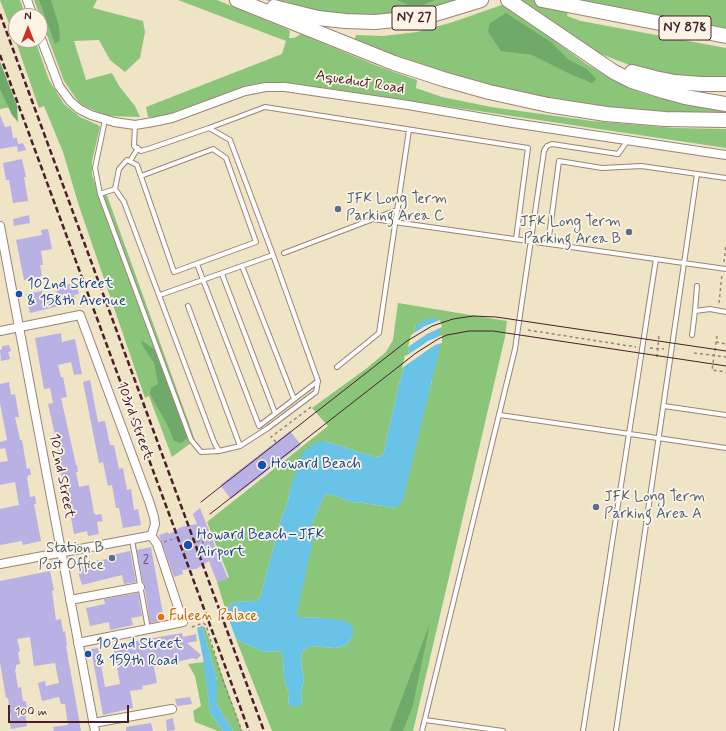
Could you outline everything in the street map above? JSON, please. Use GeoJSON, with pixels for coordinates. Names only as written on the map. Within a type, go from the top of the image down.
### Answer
{"type":"FeatureCollection","features":[{"type":"Feature","properties":{"kind":"highway"},"geometry":{"type":"LineString","coordinates":[[237,0],[394,63],[443,80],[497,94],[548,105],[606,114],[666,119],[726,120]]}},
{"type":"Feature","properties":{"kind":"highway","name":"NY 27"},"geometry":{"type":"LineString","coordinates":[[255,0],[304,15],[332,20],[360,22],[390,21],[420,17],[450,10],[481,0]]}},
{"type":"Feature","properties":{"kind":"highway"},"geometry":{"type":"LineString","coordinates":[[508,0],[614,72],[642,85],[674,94],[726,104]]}},
{"type":"Feature","properties":{"kind":"highway","name":"NY 878"},"geometry":{"type":"LineString","coordinates":[[542,0],[726,36]]}},
{"type":"Feature","properties":{"kind":"highway"},"geometry":{"type":"LineString","coordinates":[[579,48],[618,67],[655,78],[688,83],[726,84]]}},
{"type":"Feature","properties":{"kind":"street","name":"Aqueduct Road"},"geometry":{"type":"LineString","coordinates":[[44,48],[56,79],[66,96],[79,109],[105,120],[135,124],[153,122],[172,118],[246,91],[266,87],[280,87],[304,89],[507,122],[726,155]]}},
{"type":"Feature","properties":{"kind":"street","name":"102nd Street"},"geometry":{"type":"LineString","coordinates":[[0,226],[94,727]]}},
{"type":"Feature","properties":{"kind":"street","name":"103rd Street"},"geometry":{"type":"LineString","coordinates":[[18,327],[80,315],[154,517],[154,529],[150,535]]}},
{"type":"Feature","properties":{"kind":"street"},"geometry":{"type":"LineString","coordinates":[[0,331],[18,327]]}},
{"type":"Feature","properties":{"kind":"street"},"geometry":{"type":"LineString","coordinates":[[0,564],[150,535],[158,544],[183,622],[78,643]]}},
{"type":"Feature","properties":{"kind":"street"},"geometry":{"type":"LineString","coordinates":[[70,600],[140,587]]}},
{"type":"Feature","properties":{"kind":"street"},"geometry":{"type":"LineString","coordinates":[[94,727],[172,709]]}},
{"type":"Feature","properties":{"kind":"lane"},"geometry":{"type":"LineString","coordinates":[[135,124],[134,146],[141,151],[265,107],[528,148],[516,239]]}},
{"type":"Feature","properties":{"kind":"lane"},"geometry":{"type":"LineString","coordinates":[[105,120],[95,168],[100,194],[191,440],[201,452],[219,451],[240,446],[308,399],[316,392],[318,381],[230,140],[209,128]]}},
{"type":"Feature","properties":{"kind":"lane"},"geometry":{"type":"LineString","coordinates":[[337,367],[379,333],[409,130]]}},
{"type":"Feature","properties":{"kind":"lane"},"geometry":{"type":"LineString","coordinates":[[422,731],[515,349],[544,151],[547,146],[552,144],[618,154],[628,140]]}},
{"type":"Feature","properties":{"kind":"lane"},"geometry":{"type":"LineString","coordinates":[[130,161],[138,148]]}},
{"type":"Feature","properties":{"kind":"lane"},"geometry":{"type":"LineString","coordinates":[[141,176],[213,149],[226,158],[256,242],[174,272],[137,165],[127,160],[119,169],[115,189],[124,202],[214,442],[219,451]]}},
{"type":"Feature","properties":{"kind":"lane"},"geometry":{"type":"LineString","coordinates":[[548,244],[559,161],[602,168],[641,166],[726,178]]}},
{"type":"Feature","properties":{"kind":"lane"},"geometry":{"type":"LineString","coordinates":[[616,731],[697,174]]}},
{"type":"Feature","properties":{"kind":"lane"},"geometry":{"type":"LineString","coordinates":[[100,194],[115,189]]}},
{"type":"Feature","properties":{"kind":"lane"},"geometry":{"type":"LineString","coordinates":[[284,253],[397,210]]}},
{"type":"Feature","properties":{"kind":"lane"},"geometry":{"type":"LineString","coordinates":[[373,219],[726,269]]}},
{"type":"Feature","properties":{"kind":"lane"},"geometry":{"type":"LineString","coordinates":[[160,295],[273,255]]}},
{"type":"Feature","properties":{"kind":"lane"},"geometry":{"type":"LineString","coordinates":[[584,731],[656,259]]}},
{"type":"Feature","properties":{"kind":"lane"},"geometry":{"type":"LineString","coordinates":[[197,264],[259,426],[318,381]]}},
{"type":"Feature","properties":{"kind":"lane"},"geometry":{"type":"LineString","coordinates":[[242,266],[294,399]]}},
{"type":"Feature","properties":{"kind":"lane"},"geometry":{"type":"LineString","coordinates":[[222,274],[275,413]]}},
{"type":"Feature","properties":{"kind":"lane"},"geometry":{"type":"LineString","coordinates":[[692,335],[697,286]]}},
{"type":"Feature","properties":{"kind":"lane"},"geometry":{"type":"LineString","coordinates":[[188,306],[240,446]]}},
{"type":"Feature","properties":{"kind":"lane"},"geometry":{"type":"LineString","coordinates":[[695,311],[710,310],[726,312]]}},
{"type":"Feature","properties":{"kind":"lane"},"geometry":{"type":"LineString","coordinates":[[664,406],[726,415]]}},
{"type":"Feature","properties":{"kind":"lane"},"geometry":{"type":"LineString","coordinates":[[500,414],[726,448]]}},
{"type":"Feature","properties":{"kind":"lane"},"geometry":{"type":"LineString","coordinates":[[132,539],[148,629]]}},
{"type":"Feature","properties":{"kind":"lane"},"geometry":{"type":"LineString","coordinates":[[425,720],[503,731]]}},
{"type":"Feature","properties":{"kind":"path"},"geometry":{"type":"LineString","coordinates":[[528,330],[636,347]]}},
{"type":"Feature","properties":{"kind":"path"},"geometry":{"type":"LineString","coordinates":[[657,357],[660,335]]}},
{"type":"Feature","properties":{"kind":"path"},"geometry":{"type":"LineString","coordinates":[[717,336],[712,370],[726,372]]}},
{"type":"Feature","properties":{"kind":"path"},"geometry":{"type":"LineString","coordinates":[[716,342],[726,344]]}},
{"type":"Feature","properties":{"kind":"path"},"geometry":{"type":"LineString","coordinates":[[650,348],[664,349]]}},
{"type":"Feature","properties":{"kind":"path"},"geometry":{"type":"LineString","coordinates":[[694,353],[726,357]]}},
{"type":"Feature","properties":{"kind":"path"},"geometry":{"type":"LineString","coordinates":[[276,442],[271,437],[311,407],[308,399]]}},
{"type":"Feature","properties":{"kind":"path"},"geometry":{"type":"LineString","coordinates":[[164,542],[176,538]]}},
{"type":"Feature","properties":{"kind":"path"},"geometry":{"type":"LineString","coordinates":[[197,542],[202,540],[203,543],[203,539]]}},
{"type":"Feature","properties":{"kind":"path"},"geometry":{"type":"LineString","coordinates":[[192,627],[203,622],[206,625],[222,678],[242,731]]}},
{"type":"Feature","properties":{"kind":"green space"},"geometry":{"type":"Polygon","coordinates":[[[0,0],[20,0],[23,8],[8,8],[8,21],[0,0]]]}},
{"type":"Feature","properties":{"kind":"green space"},"geometry":{"type":"Polygon","coordinates":[[[34,0],[97,0],[93,8],[143,21],[145,32],[140,58],[125,72],[110,60],[99,40],[74,41],[86,80],[112,73],[119,86],[135,106],[140,117],[107,116],[80,104],[64,81],[48,38],[48,8],[37,8],[34,0]]]}},
{"type":"Feature","properties":{"kind":"green space"},"geometry":{"type":"Polygon","coordinates":[[[39,0],[51,0],[59,26],[60,40],[55,44],[48,25],[48,8],[42,8],[39,0]]]}},
{"type":"Feature","properties":{"kind":"green space"},"geometry":{"type":"Polygon","coordinates":[[[178,0],[217,0],[285,28],[290,31],[289,38],[294,38],[301,34],[380,67],[417,80],[416,88],[442,97],[491,107],[592,121],[675,128],[726,129],[726,148],[291,83],[267,82],[245,86],[169,114],[148,117],[146,107],[282,54],[286,41],[178,0]]]}},
{"type":"Feature","properties":{"kind":"green space"},"geometry":{"type":"Polygon","coordinates":[[[266,0],[468,0],[391,16],[353,17],[306,10],[285,1],[283,6],[266,0]]]}},
{"type":"Feature","properties":{"kind":"green space"},"geometry":{"type":"Polygon","coordinates":[[[397,0],[435,0],[423,5],[408,5],[397,0]]]}},
{"type":"Feature","properties":{"kind":"green space"},"geometry":{"type":"Polygon","coordinates":[[[516,0],[570,0],[567,16],[581,21],[726,48],[726,79],[700,80],[648,72],[598,53],[567,32],[559,44],[585,63],[615,81],[643,93],[726,108],[726,116],[685,116],[598,108],[478,85],[354,42],[356,35],[383,36],[417,32],[453,22],[516,0]]]}},
{"type":"Feature","properties":{"kind":"green space"},"geometry":{"type":"Polygon","coordinates":[[[572,0],[726,0],[726,31],[572,0]]]}},
{"type":"Feature","properties":{"kind":"green space"},"geometry":{"type":"Polygon","coordinates":[[[506,13],[551,42],[569,60],[587,69],[596,79],[592,83],[572,75],[532,55],[501,51],[488,32],[490,23],[506,13]]]}},
{"type":"Feature","properties":{"kind":"green space"},"geometry":{"type":"Polygon","coordinates":[[[18,48],[38,48],[49,80],[64,104],[80,117],[100,127],[92,161],[92,175],[98,192],[105,190],[195,440],[172,457],[149,396],[145,398],[79,206],[63,152],[44,106],[39,108],[18,48]]]}},
{"type":"Feature","properties":{"kind":"green space"},"geometry":{"type":"Polygon","coordinates":[[[0,62],[17,106],[0,109],[0,62]]]}},
{"type":"Feature","properties":{"kind":"green space"},"geometry":{"type":"Polygon","coordinates":[[[0,62],[17,106],[18,122],[12,115],[0,89],[0,62]]]}},
{"type":"Feature","properties":{"kind":"green space"},"geometry":{"type":"Polygon","coordinates":[[[398,303],[507,321],[505,337],[413,731],[272,731],[236,639],[263,652],[281,651],[284,678],[289,694],[288,705],[302,703],[301,694],[304,679],[301,662],[302,652],[310,646],[336,648],[347,645],[353,635],[353,626],[326,618],[297,617],[312,523],[325,495],[330,494],[351,502],[396,508],[432,381],[416,325],[398,388],[384,451],[381,456],[375,457],[325,441],[290,489],[288,501],[281,519],[260,598],[255,601],[232,603],[226,611],[217,582],[229,577],[207,522],[328,426],[312,408],[367,368],[386,352],[393,340],[398,303]]]}},
{"type":"Feature","properties":{"kind":"green space"},"geometry":{"type":"Polygon","coordinates":[[[141,340],[155,350],[188,432],[187,438],[181,443],[174,441],[168,426],[150,394],[151,388],[158,384],[154,363],[144,348],[141,340]]]}},
{"type":"Feature","properties":{"kind":"green space"},"geometry":{"type":"Polygon","coordinates":[[[430,623],[413,705],[403,731],[389,731],[390,730],[430,623]]]}},
{"type":"Feature","properties":{"kind":"green space"},"geometry":{"type":"Polygon","coordinates":[[[202,626],[205,627],[242,731],[233,731],[217,704],[217,680],[202,626]]]}},
{"type":"Feature","properties":{"kind":"green space"},"geometry":{"type":"Polygon","coordinates":[[[204,662],[210,713],[223,731],[218,731],[195,722],[193,711],[201,706],[195,676],[188,664],[204,662]]]}},
{"type":"Feature","properties":{"kind":"water"},"geometry":{"type":"Polygon","coordinates":[[[437,318],[440,328],[440,347],[403,500],[396,508],[351,502],[330,494],[325,495],[312,523],[315,531],[297,617],[326,618],[346,621],[353,626],[353,635],[347,645],[336,648],[310,646],[302,652],[301,662],[304,679],[301,694],[302,704],[296,707],[288,705],[289,694],[284,678],[281,651],[263,652],[236,639],[226,611],[232,603],[255,601],[260,598],[281,519],[303,452],[314,443],[325,441],[375,457],[381,456],[384,451],[398,388],[416,325],[427,319],[437,318]]]}},
{"type":"Feature","properties":{"kind":"water"},"geometry":{"type":"Polygon","coordinates":[[[202,626],[217,680],[217,704],[233,731],[223,731],[210,713],[203,658],[197,628],[202,626]]]}},
{"type":"Feature","properties":{"kind":"pier"},"geometry":{"type":"Polygon","coordinates":[[[440,320],[442,327],[427,334],[408,347],[411,335],[425,326],[440,320]]]}},
{"type":"Feature","properties":{"kind":"pier"},"geometry":{"type":"Polygon","coordinates":[[[442,335],[442,343],[435,345],[402,368],[405,355],[406,356],[428,341],[442,335]]]}},
{"type":"Feature","properties":{"kind":"building"},"geometry":{"type":"Polygon","coordinates":[[[0,115],[5,127],[11,126],[13,138],[17,138],[18,144],[23,143],[26,150],[18,152],[17,146],[0,149],[0,115]]]}},
{"type":"Feature","properties":{"kind":"building"},"geometry":{"type":"Polygon","coordinates":[[[22,159],[26,177],[24,177],[28,201],[13,203],[9,180],[6,180],[3,163],[22,159]]]}},
{"type":"Feature","properties":{"kind":"building"},"geometry":{"type":"Polygon","coordinates":[[[29,215],[30,223],[14,226],[13,219],[29,215]]]}},
{"type":"Feature","properties":{"kind":"building"},"geometry":{"type":"Polygon","coordinates":[[[48,229],[52,249],[41,251],[43,265],[40,265],[42,276],[24,280],[16,240],[42,235],[41,230],[48,229]]]}},
{"type":"Feature","properties":{"kind":"building"},"geometry":{"type":"Polygon","coordinates":[[[76,283],[79,294],[74,295],[76,302],[30,313],[26,294],[42,291],[43,297],[57,294],[56,287],[76,283]]]}},
{"type":"Feature","properties":{"kind":"building"},"geometry":{"type":"Polygon","coordinates":[[[61,333],[62,342],[75,339],[82,374],[74,375],[71,362],[58,365],[61,377],[63,377],[67,397],[61,398],[77,465],[78,472],[76,472],[79,487],[89,485],[94,513],[96,515],[101,514],[103,521],[97,522],[99,534],[88,536],[87,531],[74,534],[69,508],[67,508],[63,491],[65,491],[59,468],[61,468],[58,449],[48,404],[53,403],[50,388],[44,389],[35,338],[61,333]]]}},
{"type":"Feature","properties":{"kind":"building"},"geometry":{"type":"Polygon","coordinates":[[[9,345],[11,351],[8,352],[10,359],[1,361],[0,350],[2,349],[2,346],[9,345]]]}},
{"type":"Feature","properties":{"kind":"building"},"geometry":{"type":"Polygon","coordinates":[[[90,380],[98,422],[105,421],[110,445],[114,445],[119,469],[123,468],[127,490],[131,489],[134,510],[138,509],[141,525],[123,528],[119,508],[116,508],[112,485],[108,486],[103,462],[99,463],[83,382],[90,380]]]}},
{"type":"Feature","properties":{"kind":"building"},"geometry":{"type":"Polygon","coordinates":[[[9,382],[11,395],[15,394],[19,417],[15,417],[20,440],[22,440],[27,469],[30,468],[31,475],[28,475],[27,477],[30,497],[35,496],[36,504],[34,504],[41,541],[23,545],[22,541],[0,545],[0,509],[19,505],[15,482],[0,485],[0,462],[8,461],[5,448],[0,449],[0,442],[7,440],[0,403],[0,384],[9,382]]]}},
{"type":"Feature","properties":{"kind":"building"},"geometry":{"type":"Polygon","coordinates":[[[290,431],[301,445],[231,499],[220,485],[290,431]]]}},
{"type":"Feature","properties":{"kind":"building"},"geometry":{"type":"Polygon","coordinates":[[[200,508],[228,579],[217,582],[209,561],[196,569],[182,570],[183,574],[174,577],[159,535],[168,532],[169,534],[181,527],[197,524],[193,514],[200,508]]]}},
{"type":"Feature","properties":{"kind":"building"},"geometry":{"type":"Polygon","coordinates":[[[151,547],[164,620],[150,623],[145,586],[143,583],[137,550],[151,547]]]}},
{"type":"Feature","properties":{"kind":"building"},"geometry":{"type":"Polygon","coordinates":[[[130,551],[136,582],[124,584],[122,575],[82,585],[78,572],[80,572],[79,566],[95,563],[94,561],[108,559],[107,556],[130,551]]]}},
{"type":"Feature","properties":{"kind":"building"},"geometry":{"type":"Polygon","coordinates":[[[50,571],[54,590],[52,591],[56,620],[61,619],[63,632],[65,631],[66,646],[81,731],[54,731],[53,727],[68,725],[65,704],[61,704],[59,697],[42,701],[38,683],[45,681],[46,686],[59,683],[55,663],[34,666],[30,637],[17,639],[20,651],[18,652],[20,664],[16,665],[15,669],[18,688],[21,687],[23,701],[26,701],[28,713],[25,713],[27,726],[11,729],[9,719],[11,719],[8,698],[6,698],[0,663],[0,581],[50,571]]]}},
{"type":"Feature","properties":{"kind":"building"},"geometry":{"type":"Polygon","coordinates":[[[138,593],[142,616],[131,618],[133,625],[110,630],[109,622],[90,626],[86,608],[105,604],[104,599],[138,593]]]}},
{"type":"Feature","properties":{"kind":"building"},"geometry":{"type":"Polygon","coordinates":[[[182,633],[183,637],[196,634],[197,641],[187,643],[201,655],[196,660],[194,658],[154,667],[157,683],[142,686],[143,689],[130,691],[133,708],[103,715],[91,649],[98,648],[105,687],[120,684],[113,645],[182,633]]]}},
{"type":"Feature","properties":{"kind":"building"},"geometry":{"type":"Polygon","coordinates":[[[190,697],[192,704],[177,706],[175,699],[190,697]]]}},
{"type":"Feature","properties":{"kind":"building"},"geometry":{"type":"Polygon","coordinates":[[[173,718],[175,730],[167,731],[166,720],[173,718]]]}},
{"type":"Feature","properties":{"kind":"building"},"geometry":{"type":"Polygon","coordinates":[[[151,723],[153,731],[126,731],[126,727],[151,723]]]}},
{"type":"Feature","properties":{"kind":"tram line"},"geometry":{"type":"LineString","coordinates":[[201,502],[407,341],[432,326],[453,319],[473,316],[496,317],[726,351]]}},
{"type":"Feature","properties":{"kind":"tram line"},"geometry":{"type":"LineString","coordinates":[[210,514],[416,353],[447,335],[469,331],[493,331],[726,366]]}},
{"type":"Feature","properties":{"kind":"railway"},"geometry":{"type":"LineString","coordinates":[[0,14],[264,731]]}},
{"type":"Feature","properties":{"kind":"railway"},"geometry":{"type":"LineString","coordinates":[[0,55],[249,731]]}},
{"type":"Feature","properties":{"kind":"place","name":"JFK Long Term Parking Area C"},"geometry":{"type":"Point","coordinates":[338,209]}},
{"type":"Feature","properties":{"kind":"place","name":"JFK Long Term Parking Area B"},"geometry":{"type":"Point","coordinates":[629,232]}},
{"type":"Feature","properties":{"kind":"place","name":"102nd Street & 158th Avenue"},"geometry":{"type":"Point","coordinates":[19,294]}},
{"type":"Feature","properties":{"kind":"place","name":"Howard Beach"},"geometry":{"type":"Point","coordinates":[262,465]}},
{"type":"Feature","properties":{"kind":"place","name":"JFK Long Term Parking Area A"},"geometry":{"type":"Point","coordinates":[596,507]}},
{"type":"Feature","properties":{"kind":"place","name":"Howard Beach–JFK Airport"},"geometry":{"type":"Point","coordinates":[188,545]}},
{"type":"Feature","properties":{"kind":"place","name":"Station B Post Office"},"geometry":{"type":"Point","coordinates":[112,558]}},
{"type":"Feature","properties":{"kind":"place","name":"Fuleen Palace"},"geometry":{"type":"Point","coordinates":[161,617]}},
{"type":"Feature","properties":{"kind":"place","name":"102nd Street & 159th Road"},"geometry":{"type":"Point","coordinates":[88,654]}}]}
